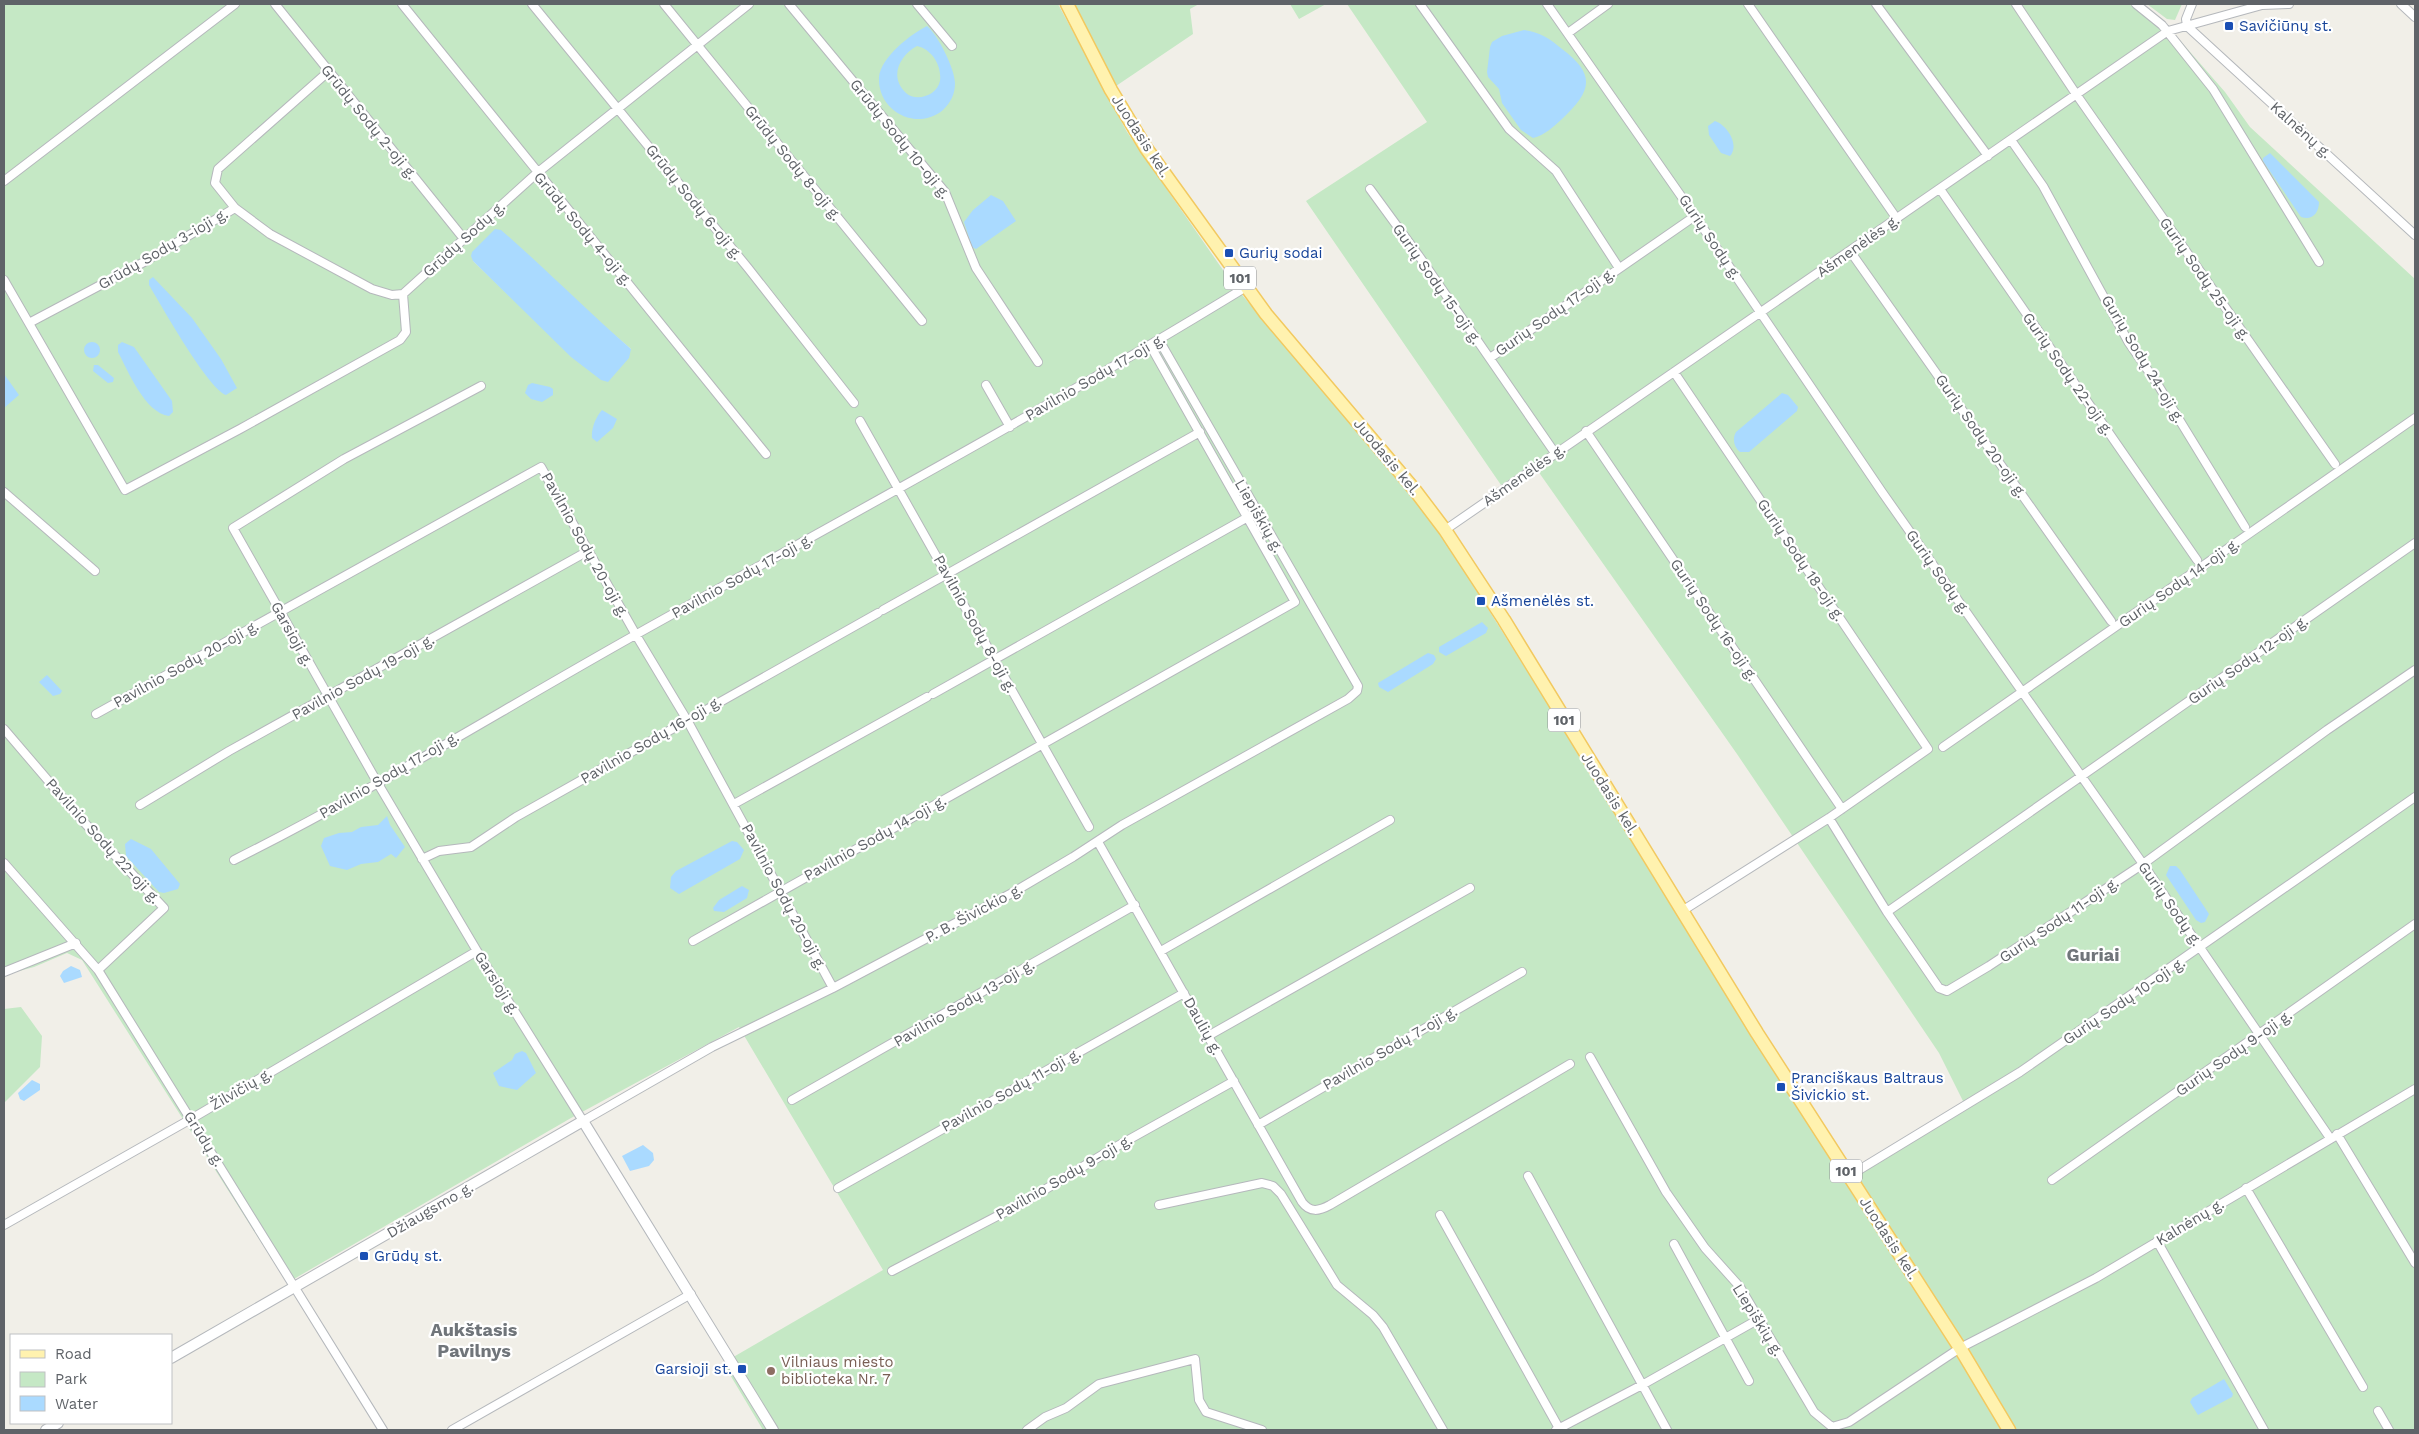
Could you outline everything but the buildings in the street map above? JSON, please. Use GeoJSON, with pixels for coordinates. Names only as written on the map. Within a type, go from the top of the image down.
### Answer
{"type":"FeatureCollection","features":[{"type":"Feature","properties":{"kind":"main road","name":"Juodasis kel."},"geometry":{"type":"LineString","coordinates":[[1067,4],[1130,123],[1246,287],[1277,327],[1420,495],[1445,530],[1504,620],[1682,911],[1960,1348],[2009,1430]]}},
{"type":"Feature","properties":{"kind":"street"},"geometry":{"type":"LineString","coordinates":[[4,181],[235,4]]}},
{"type":"Feature","properties":{"kind":"street","name":"Grūdų Sodų 2-oji g."},"geometry":{"type":"LineString","coordinates":[[276,4],[464,239]]}},
{"type":"Feature","properties":{"kind":"street","name":"Grūdų Sodų 4-oji g."},"geometry":{"type":"LineString","coordinates":[[402,4],[537,174],[766,454]]}},
{"type":"Feature","properties":{"kind":"street","name":"Grūdų Sodų 6-oji g."},"geometry":{"type":"LineString","coordinates":[[532,4],[854,403]]}},
{"type":"Feature","properties":{"kind":"street","name":"Grūdų Sodų 8-oji g."},"geometry":{"type":"LineString","coordinates":[[664,4],[922,322]]}},
{"type":"Feature","properties":{"kind":"street","name":"Grūdų Sodų g."},"geometry":{"type":"LineString","coordinates":[[403,294],[537,174],[749,4]]}},
{"type":"Feature","properties":{"kind":"street","name":"Grūdų Sodų 10-oji g."},"geometry":{"type":"LineString","coordinates":[[789,4],[945,192],[976,268],[1038,362]]}},
{"type":"Feature","properties":{"kind":"street"},"geometry":{"type":"LineString","coordinates":[[917,4],[952,46]]}},
{"type":"Feature","properties":{"kind":"street","name":"Gurių Sodų 17-oji g."},"geometry":{"type":"LineString","coordinates":[[1420,4],[1509,129],[1556,171],[1620,268],[1490,358]]}},
{"type":"Feature","properties":{"kind":"street","name":"Gurių Sodų g."},"geometry":{"type":"LineString","coordinates":[[1548,4],[1695,216],[1882,492],[2024,693],[2260,1035],[2334,1136],[2415,1263]]}},
{"type":"Feature","properties":{"kind":"street"},"geometry":{"type":"LineString","coordinates":[[1568,33],[1608,4]]}},
{"type":"Feature","properties":{"kind":"street"},"geometry":{"type":"LineString","coordinates":[[1748,4],[1897,218]]}},
{"type":"Feature","properties":{"kind":"street"},"geometry":{"type":"LineString","coordinates":[[1876,4],[1988,156]]}},
{"type":"Feature","properties":{"kind":"street","name":"Gurių Sodų 25-oji g."},"geometry":{"type":"LineString","coordinates":[[2016,4],[2076,94],[2335,464]]}},
{"type":"Feature","properties":{"kind":"street"},"geometry":{"type":"LineString","coordinates":[[2136,4],[2168,31],[2213,89],[2319,262]]}},
{"type":"Feature","properties":{"kind":"street"},"geometry":{"type":"LineString","coordinates":[[2187,26],[2186,19],[2192,4]]}},
{"type":"Feature","properties":{"kind":"street","name":"Ašmenėlės g."},"geometry":{"type":"LineString","coordinates":[[1445,530],[2168,31],[2262,5],[2289,4]]}},
{"type":"Feature","properties":{"kind":"street"},"geometry":{"type":"LineString","coordinates":[[2401,4],[2415,17]]}},
{"type":"Feature","properties":{"kind":"street","name":"Kalnėnų g."},"geometry":{"type":"LineString","coordinates":[[2187,26],[2415,236]]}},
{"type":"Feature","properties":{"kind":"street"},"geometry":{"type":"LineString","coordinates":[[236,208],[215,183],[218,169],[328,71]]}},
{"type":"Feature","properties":{"kind":"street","name":"Gurių Sodų 24-oji g."},"geometry":{"type":"LineString","coordinates":[[2011,140],[2043,186],[2129,342],[2158,384],[2245,527]]}},
{"type":"Feature","properties":{"kind":"street","name":"Gurių Sodų 15-oji g."},"geometry":{"type":"LineString","coordinates":[[1370,189],[1490,358],[1555,454]]}},
{"type":"Feature","properties":{"kind":"street","name":"Gurių Sodų 22-oji g."},"geometry":{"type":"LineString","coordinates":[[1940,189],[2197,560]]}},
{"type":"Feature","properties":{"kind":"street","name":"Grūdų Sodų 3-ioji g."},"geometry":{"type":"LineString","coordinates":[[29,323],[144,262],[236,208],[270,234],[372,289],[392,294],[403,294]]}},
{"type":"Feature","properties":{"kind":"street"},"geometry":{"type":"LineString","coordinates":[[1620,268],[1695,216]]}},
{"type":"Feature","properties":{"kind":"street","name":"Gurių Sodų 20-oji g."},"geometry":{"type":"LineString","coordinates":[[1850,252],[2111,621]]}},
{"type":"Feature","properties":{"kind":"street"},"geometry":{"type":"LineString","coordinates":[[4,280],[125,490],[400,340],[406,332],[403,294]]}},
{"type":"Feature","properties":{"kind":"street","name":"Pavilnio Sodų 17-oji g."},"geometry":{"type":"LineString","coordinates":[[234,860],[297,829],[636,635],[900,489],[1159,340],[1246,287]]}},
{"type":"Feature","properties":{"kind":"street","name":"Liepiškių g."},"geometry":{"type":"LineString","coordinates":[[1159,340],[1358,686],[1357,691]]}},
{"type":"Feature","properties":{"kind":"street"},"geometry":{"type":"LineString","coordinates":[[734,804],[996,660],[1248,517],[1150,345]]}},
{"type":"Feature","properties":{"kind":"street","name":"Gurių Sodų 18-oji g."},"geometry":{"type":"LineString","coordinates":[[1674,372],[1928,749],[1842,809]]}},
{"type":"Feature","properties":{"kind":"street"},"geometry":{"type":"LineString","coordinates":[[986,385],[1010,426]]}},
{"type":"Feature","properties":{"kind":"street","name":"Garsioji g."},"geometry":{"type":"LineString","coordinates":[[480,386],[344,459],[233,528],[327,697],[422,860],[773,1430]]}},
{"type":"Feature","properties":{"kind":"street","name":"Gurių Sodų 14-oji g."},"geometry":{"type":"LineString","coordinates":[[1943,747],[2024,693],[2415,418]]}},
{"type":"Feature","properties":{"kind":"street","name":"Pavilnio Sodų 8-oji g."},"geometry":{"type":"LineString","coordinates":[[860,421],[948,574],[1089,828]]}},
{"type":"Feature","properties":{"kind":"street","name":"Gurių Sodų 16-oji g."},"geometry":{"type":"LineString","coordinates":[[1586,431],[1842,809]]}},
{"type":"Feature","properties":{"kind":"street","name":"Pavilnio Sodų 16-oji g."},"geometry":{"type":"LineString","coordinates":[[422,860],[439,851],[471,847],[516,817],[1200,432]]}},
{"type":"Feature","properties":{"kind":"street","name":"Pavilnio Sodų 20-oji g."},"geometry":{"type":"LineString","coordinates":[[96,714],[541,467],[636,635],[687,720],[833,988]]}},
{"type":"Feature","properties":{"kind":"street"},"geometry":{"type":"LineString","coordinates":[[4,492],[95,571]]}},
{"type":"Feature","properties":{"kind":"street","name":"Pavilnio Sodų 14-oji g."},"geometry":{"type":"LineString","coordinates":[[693,941],[1294,602],[1248,517]]}},
{"type":"Feature","properties":{"kind":"street","name":"Gurių Sodų 12-oji g."},"geometry":{"type":"LineString","coordinates":[[1886,912],[2415,543]]}},
{"type":"Feature","properties":{"kind":"street","name":"Pavilnio Sodų 19-oji g."},"geometry":{"type":"LineString","coordinates":[[140,804],[229,751],[588,551]]}},
{"type":"Feature","properties":{"kind":"street","name":"Gurių Sodų 11-oji g."},"geometry":{"type":"LineString","coordinates":[[1829,818],[1886,912],[1939,988],[1947,992],[2143,864],[2319,736],[2415,670]]}},
{"type":"Feature","properties":{"kind":"street","name":"P. B. Šivickio g."},"geometry":{"type":"LineString","coordinates":[[583,1121],[712,1047],[833,988],[1012,893],[1098,842],[1122,825],[1348,699],[1357,691]]}},
{"type":"Feature","properties":{"kind":"street","name":"Pavilnio Sodų 22-oji g."},"geometry":{"type":"LineString","coordinates":[[4,729],[81,818],[164,908],[98,970]]}},
{"type":"Feature","properties":{"kind":"street","name":"Gurių Sodų 10-oji g."},"geometry":{"type":"LineString","coordinates":[[1849,1176],[2020,1072],[2201,948],[2415,797]]}},
{"type":"Feature","properties":{"kind":"street"},"geometry":{"type":"LineString","coordinates":[[1682,911],[1842,809]]}},
{"type":"Feature","properties":{"kind":"street"},"geometry":{"type":"LineString","coordinates":[[1161,951],[1390,820]]}},
{"type":"Feature","properties":{"kind":"street","name":"Daulių g."},"geometry":{"type":"LineString","coordinates":[[1098,842],[1136,905],[1302,1202],[1310,1210],[1318,1210],[1330,1205],[1570,1064]]}},
{"type":"Feature","properties":{"kind":"street","name":"Grūdų g."},"geometry":{"type":"LineString","coordinates":[[4,863],[98,970],[382,1430]]}},
{"type":"Feature","properties":{"kind":"street"},"geometry":{"type":"LineString","coordinates":[[1208,1036],[1470,888]]}},
{"type":"Feature","properties":{"kind":"street","name":"Pavilnio Sodų 13-oji g."},"geometry":{"type":"LineString","coordinates":[[792,1100],[1136,905]]}},
{"type":"Feature","properties":{"kind":"street","name":"Gurių Sodų 9-oji g."},"geometry":{"type":"LineString","coordinates":[[2052,1180],[2415,924]]}},
{"type":"Feature","properties":{"kind":"street"},"geometry":{"type":"LineString","coordinates":[[4,972],[76,943]]}},
{"type":"Feature","properties":{"kind":"street","name":"Žilvičių g."},"geometry":{"type":"LineString","coordinates":[[4,1225],[477,951]]}},
{"type":"Feature","properties":{"kind":"street","name":"Pavilnio Sodų 7-oji g."},"geometry":{"type":"LineString","coordinates":[[1258,1125],[1522,972]]}},
{"type":"Feature","properties":{"kind":"street","name":"Pavilnio Sodų 11-oji g."},"geometry":{"type":"LineString","coordinates":[[838,1188],[1184,993]]}},
{"type":"Feature","properties":{"kind":"street","name":"Liepiškių g."},"geometry":{"type":"LineString","coordinates":[[1590,1057],[1666,1192],[1705,1248],[1740,1287],[1814,1412],[1832,1429],[1849,1422],[1960,1348]]}},
{"type":"Feature","properties":{"kind":"street","name":"Pavilnio Sodų 9-oji g."},"geometry":{"type":"LineString","coordinates":[[892,1271],[1026,1200],[1112,1149],[1234,1081]]}},
{"type":"Feature","properties":{"kind":"street","name":"Kalnėnų g."},"geometry":{"type":"LineString","coordinates":[[1960,1348],[2096,1278],[2415,1089]]}},
{"type":"Feature","properties":{"kind":"street","name":"Džiaugsmo g."},"geometry":{"type":"LineString","coordinates":[[172,1357],[296,1288],[583,1121]]}},
{"type":"Feature","properties":{"kind":"street"},"geometry":{"type":"LineString","coordinates":[[1528,1176],[1667,1430]]}},
{"type":"Feature","properties":{"kind":"street"},"geometry":{"type":"LineString","coordinates":[[1159,1205],[1262,1183],[1273,1186],[1290,1207],[1331,1277],[1373,1315],[1383,1327],[1443,1430]]}},
{"type":"Feature","properties":{"kind":"street"},"geometry":{"type":"LineString","coordinates":[[2246,1188],[2363,1387]]}},
{"type":"Feature","properties":{"kind":"street"},"geometry":{"type":"LineString","coordinates":[[1440,1215],[1558,1430],[1642,1385],[1759,1318]]}},
{"type":"Feature","properties":{"kind":"street"},"geometry":{"type":"LineString","coordinates":[[2158,1241],[2264,1430]]}},
{"type":"Feature","properties":{"kind":"street"},"geometry":{"type":"LineString","coordinates":[[1674,1244],[1749,1381]]}},
{"type":"Feature","properties":{"kind":"street"},"geometry":{"type":"LineString","coordinates":[[452,1430],[691,1294]]}},
{"type":"Feature","properties":{"kind":"street"},"geometry":{"type":"LineString","coordinates":[[1026,1430],[1045,1417],[1066,1408],[1099,1384],[1195,1359],[1199,1400],[1206,1412],[1262,1430]]}},
{"type":"Feature","properties":{"kind":"street"},"geometry":{"type":"LineString","coordinates":[[2378,1410],[2389,1430]]}},
{"type":"Feature","properties":{"kind":"green space"},"geometry":{"type":"Polygon","coordinates":[[[4,4],[1058,4],[1127,132],[1232,283],[1422,507],[1448,545],[2003,1430],[763,1430],[723,1363],[883,1270],[739,1027],[571,1118],[287,1283],[82,960],[67,953],[34,967],[4,975],[4,4]],[[473,261],[519,305],[631,349],[592,316],[473,261]]]}},
{"type":"Feature","properties":{"kind":"green space"},"geometry":{"type":"Polygon","coordinates":[[[1074,4],[1199,4],[1190,9],[1193,34],[1116,86],[1074,4]]]}},
{"type":"Feature","properties":{"kind":"green space"},"geometry":{"type":"Polygon","coordinates":[[[1290,4],[1326,4],[1299,19],[1290,4]]]}},
{"type":"Feature","properties":{"kind":"green space"},"geometry":{"type":"Polygon","coordinates":[[[1347,4],[2129,4],[2177,37],[2225,92],[2250,127],[2415,279],[2415,1430],[2016,1430],[1910,1258],[1853,1170],[1964,1103],[1939,1053],[1737,754],[1533,464],[1501,485],[1306,201],[1427,122],[1347,4]]]}},
{"type":"Feature","properties":{"kind":"green space"},"geometry":{"type":"Polygon","coordinates":[[[2147,4],[2182,4],[2175,20],[2167,19],[2147,4]]]}},
{"type":"Feature","properties":{"kind":"green space"},"geometry":{"type":"Polygon","coordinates":[[[21,1007],[42,1036],[40,1067],[4,1103],[4,1009],[21,1007]]]}},
{"type":"Feature","properties":{"kind":"water"},"geometry":{"type":"Polygon","coordinates":[[[927,26],[941,44],[949,61],[955,83],[953,94],[946,107],[933,116],[922,119],[900,114],[892,108],[884,100],[880,89],[879,77],[881,69],[891,54],[905,40],[927,26]],[[917,46],[905,55],[898,67],[897,74],[901,87],[910,96],[915,97],[931,94],[940,81],[938,64],[931,54],[917,46]]]}},
{"type":"Feature","properties":{"kind":"water"},"geometry":{"type":"Polygon","coordinates":[[[1524,30],[1545,36],[1573,58],[1585,75],[1586,84],[1584,92],[1572,109],[1549,130],[1533,138],[1521,130],[1502,103],[1499,89],[1488,77],[1487,72],[1492,42],[1502,36],[1524,30]]]}},
{"type":"Feature","properties":{"kind":"water"},"geometry":{"type":"Polygon","coordinates":[[[1715,121],[1720,123],[1731,136],[1734,146],[1730,156],[1721,153],[1709,135],[1708,126],[1715,121]]]}},
{"type":"Feature","properties":{"kind":"water"},"geometry":{"type":"Polygon","coordinates":[[[2270,153],[2319,202],[2316,213],[2312,217],[2301,217],[2263,161],[2263,158],[2270,153]]]}},
{"type":"Feature","properties":{"kind":"water"},"geometry":{"type":"Polygon","coordinates":[[[991,195],[1003,201],[1016,221],[976,249],[972,247],[964,222],[973,210],[991,195]]]}},
{"type":"Feature","properties":{"kind":"water"},"geometry":{"type":"Polygon","coordinates":[[[495,229],[501,230],[517,244],[631,349],[629,358],[608,382],[601,380],[571,357],[473,261],[472,252],[495,229]]]}},
{"type":"Feature","properties":{"kind":"water"},"geometry":{"type":"Polygon","coordinates":[[[153,277],[192,318],[221,359],[237,388],[226,395],[208,378],[185,345],[149,285],[149,280],[153,277]]]}},
{"type":"Feature","properties":{"kind":"water"},"geometry":{"type":"Polygon","coordinates":[[[92,342],[98,344],[100,350],[98,356],[92,358],[86,356],[84,350],[86,344],[92,342]]]}},
{"type":"Feature","properties":{"kind":"water"},"geometry":{"type":"Polygon","coordinates":[[[122,342],[134,347],[172,401],[173,412],[169,416],[160,413],[152,407],[138,390],[118,352],[118,345],[122,342]]]}},
{"type":"Feature","properties":{"kind":"water"},"geometry":{"type":"Polygon","coordinates":[[[94,365],[98,365],[114,378],[113,382],[108,383],[93,371],[94,365]]]}},
{"type":"Feature","properties":{"kind":"water"},"geometry":{"type":"Polygon","coordinates":[[[4,374],[19,395],[4,408],[4,374]]]}},
{"type":"Feature","properties":{"kind":"water"},"geometry":{"type":"Polygon","coordinates":[[[532,383],[550,387],[553,389],[553,395],[542,402],[531,399],[525,393],[528,385],[532,383]]]}},
{"type":"Feature","properties":{"kind":"water"},"geometry":{"type":"Polygon","coordinates":[[[1782,393],[1788,395],[1798,407],[1797,411],[1749,452],[1740,452],[1734,443],[1736,432],[1782,393]]]}},
{"type":"Feature","properties":{"kind":"water"},"geometry":{"type":"Polygon","coordinates":[[[602,410],[617,419],[613,428],[597,442],[592,438],[592,430],[602,410]]]}},
{"type":"Feature","properties":{"kind":"water"},"geometry":{"type":"Polygon","coordinates":[[[1482,622],[1488,628],[1486,633],[1446,656],[1439,652],[1439,647],[1482,622]]]}},
{"type":"Feature","properties":{"kind":"water"},"geometry":{"type":"Polygon","coordinates":[[[1428,653],[1434,655],[1436,659],[1433,664],[1388,692],[1379,687],[1378,683],[1428,653]]]}},
{"type":"Feature","properties":{"kind":"water"},"geometry":{"type":"Polygon","coordinates":[[[47,675],[62,691],[60,694],[53,696],[39,682],[47,675]]]}},
{"type":"Feature","properties":{"kind":"water"},"geometry":{"type":"Polygon","coordinates":[[[387,816],[390,825],[405,847],[396,858],[391,854],[378,862],[361,864],[347,870],[330,866],[321,846],[324,838],[339,833],[352,832],[361,827],[378,825],[387,816]]]}},
{"type":"Feature","properties":{"kind":"water"},"geometry":{"type":"Polygon","coordinates":[[[131,839],[151,849],[180,884],[178,889],[164,893],[159,892],[126,856],[125,844],[131,839]]]}},
{"type":"Feature","properties":{"kind":"water"},"geometry":{"type":"Polygon","coordinates":[[[732,841],[737,842],[744,850],[740,859],[679,894],[670,888],[671,877],[676,871],[732,841]]]}},
{"type":"Feature","properties":{"kind":"water"},"geometry":{"type":"Polygon","coordinates":[[[2170,866],[2176,866],[2180,870],[2209,914],[2205,922],[2201,923],[2196,920],[2166,875],[2170,866]]]}},
{"type":"Feature","properties":{"kind":"water"},"geometry":{"type":"Polygon","coordinates":[[[742,886],[749,890],[747,898],[724,912],[714,911],[713,908],[719,900],[742,886]]]}},
{"type":"Feature","properties":{"kind":"water"},"geometry":{"type":"Polygon","coordinates":[[[71,966],[80,970],[82,977],[64,983],[60,976],[63,971],[71,966]]]}},
{"type":"Feature","properties":{"kind":"water"},"geometry":{"type":"Polygon","coordinates":[[[522,1051],[526,1053],[536,1073],[517,1090],[499,1086],[493,1073],[512,1060],[515,1054],[522,1051]]]}},
{"type":"Feature","properties":{"kind":"water"},"geometry":{"type":"Polygon","coordinates":[[[32,1080],[40,1084],[40,1090],[24,1101],[20,1099],[18,1093],[32,1080]]]}},
{"type":"Feature","properties":{"kind":"water"},"geometry":{"type":"Polygon","coordinates":[[[643,1145],[653,1153],[654,1160],[649,1166],[630,1171],[622,1156],[643,1145]]]}},
{"type":"Feature","properties":{"kind":"water"},"geometry":{"type":"Polygon","coordinates":[[[2224,1379],[2233,1394],[2232,1397],[2198,1415],[2190,1402],[2192,1398],[2224,1379]]]}},
{"type":"Feature","properties":{"kind":"place","name":"Savičiūnų st."},"geometry":{"type":"Point","coordinates":[2229,26]}},
{"type":"Feature","properties":{"kind":"place","name":"Gurių sodai"},"geometry":{"type":"Point","coordinates":[1229,253]}},
{"type":"Feature","properties":{"kind":"place","name":"Ašmenėlės st."},"geometry":{"type":"Point","coordinates":[1481,601]}},
{"type":"Feature","properties":{"kind":"place","name":"Pranciškaus Baltraus Šivickio st."},"geometry":{"type":"Point","coordinates":[1781,1087]}},
{"type":"Feature","properties":{"kind":"place","name":"Grūdų st."},"geometry":{"type":"Point","coordinates":[364,1256]}},
{"type":"Feature","properties":{"kind":"place","name":"Garsioji st."},"geometry":{"type":"Point","coordinates":[742,1369]}},
{"type":"Feature","properties":{"kind":"place","name":"Vilniaus miesto biblioteka Nr. 7"},"geometry":{"type":"Point","coordinates":[771,1371]}},
{"type":"Feature","properties":{"kind":"district","name":"Guriai"},"geometry":{"type":"Point","coordinates":[2093,955]}},
{"type":"Feature","properties":{"kind":"district","name":"Aukštasis Pavilnys"},"geometry":{"type":"Point","coordinates":[474,1340]}}]}
